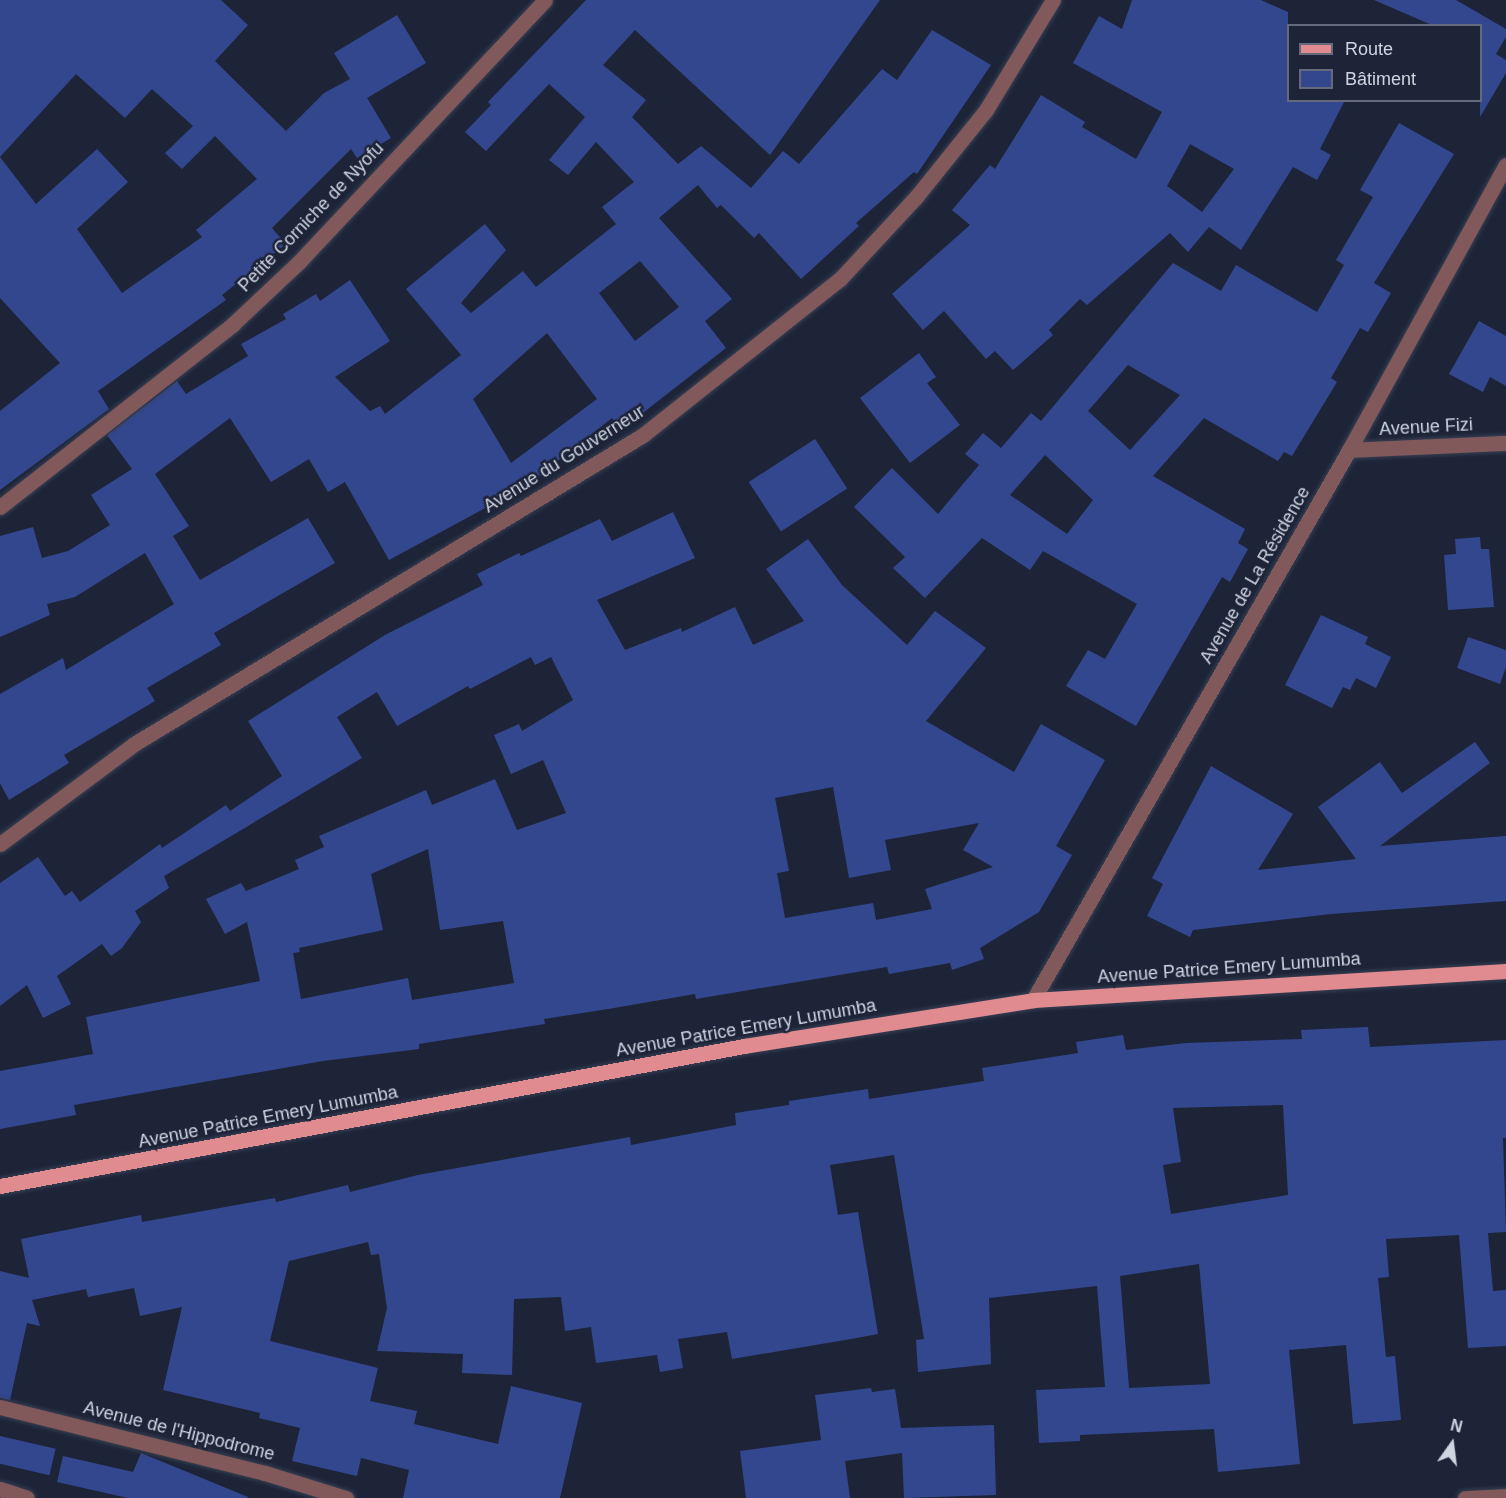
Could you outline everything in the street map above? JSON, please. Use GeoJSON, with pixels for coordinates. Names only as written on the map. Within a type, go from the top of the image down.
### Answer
{"type":"FeatureCollection","features":[{"type":"Feature","properties":{"kind":"main road","name":"Avenue Patrice Emery Lumumba"},"geometry":{"type":"LineString","coordinates":[[0,1186],[744,1046],[1033,1000],[1506,971]]}},
{"type":"Feature","properties":{"kind":"street","name":"Petite Corniche de Nyofu"},"geometry":{"type":"LineString","coordinates":[[0,507],[233,324],[299,262],[545,0]]}},
{"type":"Feature","properties":{"kind":"street","name":"Avenue du Gouverneur"},"geometry":{"type":"LineString","coordinates":[[0,844],[134,744],[643,435],[840,279],[916,197],[986,110],[1053,0]]}},
{"type":"Feature","properties":{"kind":"street","name":"Avenue de La Résidence"},"geometry":{"type":"LineString","coordinates":[[1033,1000],[1349,450],[1506,165]]}},
{"type":"Feature","properties":{"kind":"street","name":"Avenue Fizi"},"geometry":{"type":"LineString","coordinates":[[1349,450],[1506,443]]}},
{"type":"Feature","properties":{"kind":"street","name":"Avenue de l'Hippodrome"},"geometry":{"type":"LineString","coordinates":[[0,1407],[265,1473],[346,1498]]}},
{"type":"Feature","properties":{"kind":"street"},"geometry":{"type":"LineString","coordinates":[[0,1489],[27,1498]]}},
{"type":"Feature","properties":{"kind":"street"},"geometry":{"type":"LineString","coordinates":[[1465,1498],[1506,1496]]}},
{"type":"Feature","properties":{"kind":"building"},"geometry":{"type":"Polygon","coordinates":[[[0,0],[221,0],[248,25],[215,61],[286,131],[324,93],[350,79],[334,53],[397,15],[426,63],[367,98],[391,138],[357,158],[351,149],[272,228],[286,244],[222,295],[226,300],[98,391],[109,409],[0,490],[0,411],[60,363],[0,298],[0,0]],[[76,74],[0,157],[36,204],[97,149],[128,182],[77,229],[122,293],[202,237],[196,230],[257,179],[215,136],[182,169],[165,153],[193,126],[152,89],[125,118],[76,74]]]}},
{"type":"Feature","properties":{"kind":"building"},"geometry":{"type":"Polygon","coordinates":[[[586,0],[880,0],[770,155],[635,30],[603,65],[646,100],[632,117],[678,164],[701,146],[751,188],[783,151],[799,164],[882,69],[897,80],[932,30],[991,65],[917,174],[914,172],[856,223],[859,226],[801,279],[759,233],[754,238],[721,205],[717,208],[698,185],[659,218],[732,299],[705,321],[726,348],[621,430],[612,418],[526,486],[389,560],[345,482],[328,492],[309,459],[271,482],[230,418],[155,474],[189,526],[173,536],[200,580],[308,518],[335,563],[214,633],[221,645],[147,688],[155,701],[64,755],[69,763],[9,800],[0,783],[0,694],[63,658],[66,670],[174,604],[145,553],[75,597],[47,604],[50,615],[0,637],[0,536],[33,527],[42,558],[68,551],[110,525],[91,495],[132,469],[107,435],[177,381],[186,394],[248,356],[241,344],[286,319],[283,314],[316,294],[320,301],[350,280],[390,341],[335,377],[370,411],[380,406],[385,414],[461,355],[406,289],[485,224],[506,250],[461,303],[471,313],[523,271],[536,287],[616,224],[602,207],[634,182],[596,142],[568,175],[549,160],[585,117],[549,84],[486,151],[465,132],[491,105],[488,102],[586,0]],[[640,261],[599,293],[635,341],[679,307],[640,261]],[[547,333],[473,399],[511,463],[597,399],[547,333]]]}},
{"type":"Feature","properties":{"kind":"building"},"geometry":{"type":"Polygon","coordinates":[[[1132,0],[1261,0],[1288,12],[1287,102],[1344,102],[1320,149],[1331,155],[1317,180],[1293,167],[1241,250],[1209,227],[1188,252],[1170,233],[1087,305],[1080,299],[1049,330],[1053,335],[1013,370],[995,351],[986,359],[944,311],[923,330],[892,294],[970,225],[952,210],[990,165],[995,169],[1041,95],[1085,122],[1082,127],[1136,159],[1162,112],[1073,63],[1099,16],[1122,29],[1132,0]],[[1190,144],[1167,186],[1202,212],[1234,169],[1190,144]]]}},
{"type":"Feature","properties":{"kind":"building"},"geometry":{"type":"Polygon","coordinates":[[[1374,0],[1456,0],[1506,29],[1506,37],[1496,54],[1506,60],[1506,73],[1480,117],[1482,24],[1429,24],[1374,0]]]}},
{"type":"Feature","properties":{"kind":"building"},"geometry":{"type":"Polygon","coordinates":[[[1399,123],[1454,154],[1374,283],[1391,293],[1368,332],[1360,328],[1331,378],[1337,382],[1292,456],[1284,452],[1278,461],[1204,418],[1153,476],[1245,529],[1238,543],[1248,549],[1230,582],[1222,577],[1136,726],[1066,686],[1088,650],[1105,659],[1137,604],[1043,551],[1030,570],[982,538],[925,598],[893,568],[905,557],[854,507],[892,468],[938,514],[979,465],[965,454],[983,433],[1001,448],[1031,413],[1041,421],[1173,263],[1221,291],[1236,265],[1317,312],[1344,265],[1336,260],[1373,197],[1360,190],[1399,123]],[[1128,365],[1088,411],[1130,450],[1180,395],[1128,365]],[[1045,455],[1010,495],[1067,534],[1093,500],[1045,455]]]}},
{"type":"Feature","properties":{"kind":"building"},"geometry":{"type":"Polygon","coordinates":[[[1479,321],[1506,336],[1506,386],[1490,377],[1483,392],[1449,374],[1479,321]]]}},
{"type":"Feature","properties":{"kind":"building"},"geometry":{"type":"Polygon","coordinates":[[[919,353],[936,377],[927,383],[960,425],[910,463],[860,398],[919,353]]]}},
{"type":"Feature","properties":{"kind":"building"},"geometry":{"type":"Polygon","coordinates":[[[815,439],[847,488],[781,532],[749,482],[815,439]]]}},
{"type":"Feature","properties":{"kind":"building"},"geometry":{"type":"Polygon","coordinates":[[[673,512],[695,558],[597,600],[625,650],[681,628],[682,632],[735,607],[753,645],[804,621],[766,569],[808,539],[842,585],[907,645],[935,611],[986,648],[926,721],[1014,772],[1041,724],[1105,760],[1056,846],[1072,855],[1039,912],[980,948],[984,959],[952,970],[950,963],[889,974],[887,967],[696,999],[695,994],[544,1019],[545,1024],[419,1044],[419,1049],[323,1061],[74,1105],[76,1115],[0,1129],[0,1071],[93,1054],[86,1017],[260,981],[247,922],[225,934],[206,899],[241,883],[246,891],[299,869],[295,860],[324,847],[319,836],[426,790],[432,805],[495,779],[517,830],[566,813],[543,760],[511,774],[494,735],[519,724],[522,731],[573,700],[551,657],[535,665],[531,657],[470,689],[468,686],[397,726],[377,692],[337,717],[362,758],[164,876],[169,888],[135,911],[141,922],[122,948],[111,956],[102,944],[57,976],[71,1004],[43,1018],[27,985],[0,1006],[0,883],[38,857],[65,896],[72,891],[80,902],[160,844],[162,848],[226,805],[230,811],[282,776],[248,721],[385,635],[483,585],[477,574],[519,553],[521,556],[600,519],[612,541],[673,512]],[[833,787],[775,798],[789,871],[777,873],[785,918],[873,903],[876,920],[932,909],[925,889],[993,867],[963,850],[979,823],[885,840],[891,870],[849,878],[833,787]],[[428,849],[371,874],[383,930],[299,948],[300,952],[293,953],[301,999],[408,978],[412,1000],[514,983],[503,921],[440,930],[428,849]]]}},
{"type":"Feature","properties":{"kind":"building"},"geometry":{"type":"Polygon","coordinates":[[[1480,537],[1481,549],[1489,549],[1494,607],[1448,610],[1444,555],[1456,554],[1455,539],[1480,537]]]}},
{"type":"Feature","properties":{"kind":"building"},"geometry":{"type":"Polygon","coordinates":[[[1321,615],[1368,637],[1365,644],[1391,657],[1376,688],[1356,678],[1350,690],[1343,687],[1332,708],[1285,685],[1321,615]]]}},
{"type":"Feature","properties":{"kind":"building"},"geometry":{"type":"Polygon","coordinates":[[[1468,637],[1506,650],[1506,667],[1500,684],[1457,668],[1468,637]]]}},
{"type":"Feature","properties":{"kind":"building"},"geometry":{"type":"Polygon","coordinates":[[[1475,742],[1490,763],[1380,846],[1506,836],[1506,901],[1331,914],[1193,930],[1190,937],[1147,916],[1163,884],[1152,878],[1211,766],[1293,814],[1258,870],[1356,859],[1318,807],[1380,762],[1402,793],[1475,742]]]}},
{"type":"Feature","properties":{"kind":"building"},"geometry":{"type":"Polygon","coordinates":[[[1368,1027],[1370,1047],[1506,1040],[1506,1138],[1503,1138],[1506,1232],[1488,1233],[1493,1291],[1506,1290],[1506,1346],[1468,1348],[1459,1235],[1386,1239],[1389,1277],[1378,1278],[1386,1357],[1395,1356],[1401,1420],[1353,1424],[1346,1345],[1289,1350],[1300,1464],[1218,1472],[1214,1429],[1080,1435],[1080,1441],[1039,1443],[1036,1390],[1105,1387],[1097,1286],[989,1298],[991,1364],[918,1372],[916,1340],[924,1339],[894,1155],[830,1165],[838,1215],[858,1212],[878,1334],[851,1339],[732,1359],[727,1332],[678,1339],[683,1368],[660,1372],[657,1355],[596,1363],[591,1327],[565,1331],[561,1297],[514,1299],[512,1375],[462,1373],[463,1354],[377,1351],[387,1308],[379,1254],[371,1255],[368,1242],[289,1261],[270,1341],[378,1368],[370,1401],[417,1411],[414,1424],[498,1444],[511,1386],[582,1403],[560,1498],[403,1498],[409,1470],[361,1458],[357,1476],[292,1461],[300,1428],[259,1418],[260,1413],[163,1390],[182,1307],[140,1316],[134,1288],[88,1297],[86,1289],[32,1300],[40,1326],[27,1323],[10,1400],[0,1398],[0,1271],[29,1278],[21,1239],[141,1215],[142,1222],[275,1198],[276,1202],[348,1185],[350,1192],[418,1175],[630,1137],[631,1145],[736,1125],[735,1113],[789,1105],[789,1101],[868,1089],[869,1099],[984,1081],[982,1068],[1078,1053],[1076,1042],[1123,1035],[1126,1050],[1186,1043],[1302,1039],[1301,1030],[1368,1027]],[[1283,1105],[1173,1108],[1181,1162],[1163,1165],[1171,1214],[1288,1195],[1283,1105]],[[1199,1264],[1120,1276],[1129,1388],[1210,1384],[1199,1264]]]}},
{"type":"Feature","properties":{"kind":"building"},"geometry":{"type":"Polygon","coordinates":[[[871,1388],[872,1392],[895,1389],[901,1428],[994,1425],[996,1495],[904,1498],[902,1453],[845,1461],[850,1498],[746,1498],[740,1451],[821,1440],[815,1395],[871,1388]]]}},
{"type":"Feature","properties":{"kind":"building"},"geometry":{"type":"Polygon","coordinates":[[[0,1436],[56,1449],[49,1475],[0,1464],[0,1436]]]}},
{"type":"Feature","properties":{"kind":"building"},"geometry":{"type":"Polygon","coordinates":[[[141,1453],[248,1498],[128,1498],[57,1482],[63,1456],[133,1472],[141,1453]]]}}]}
